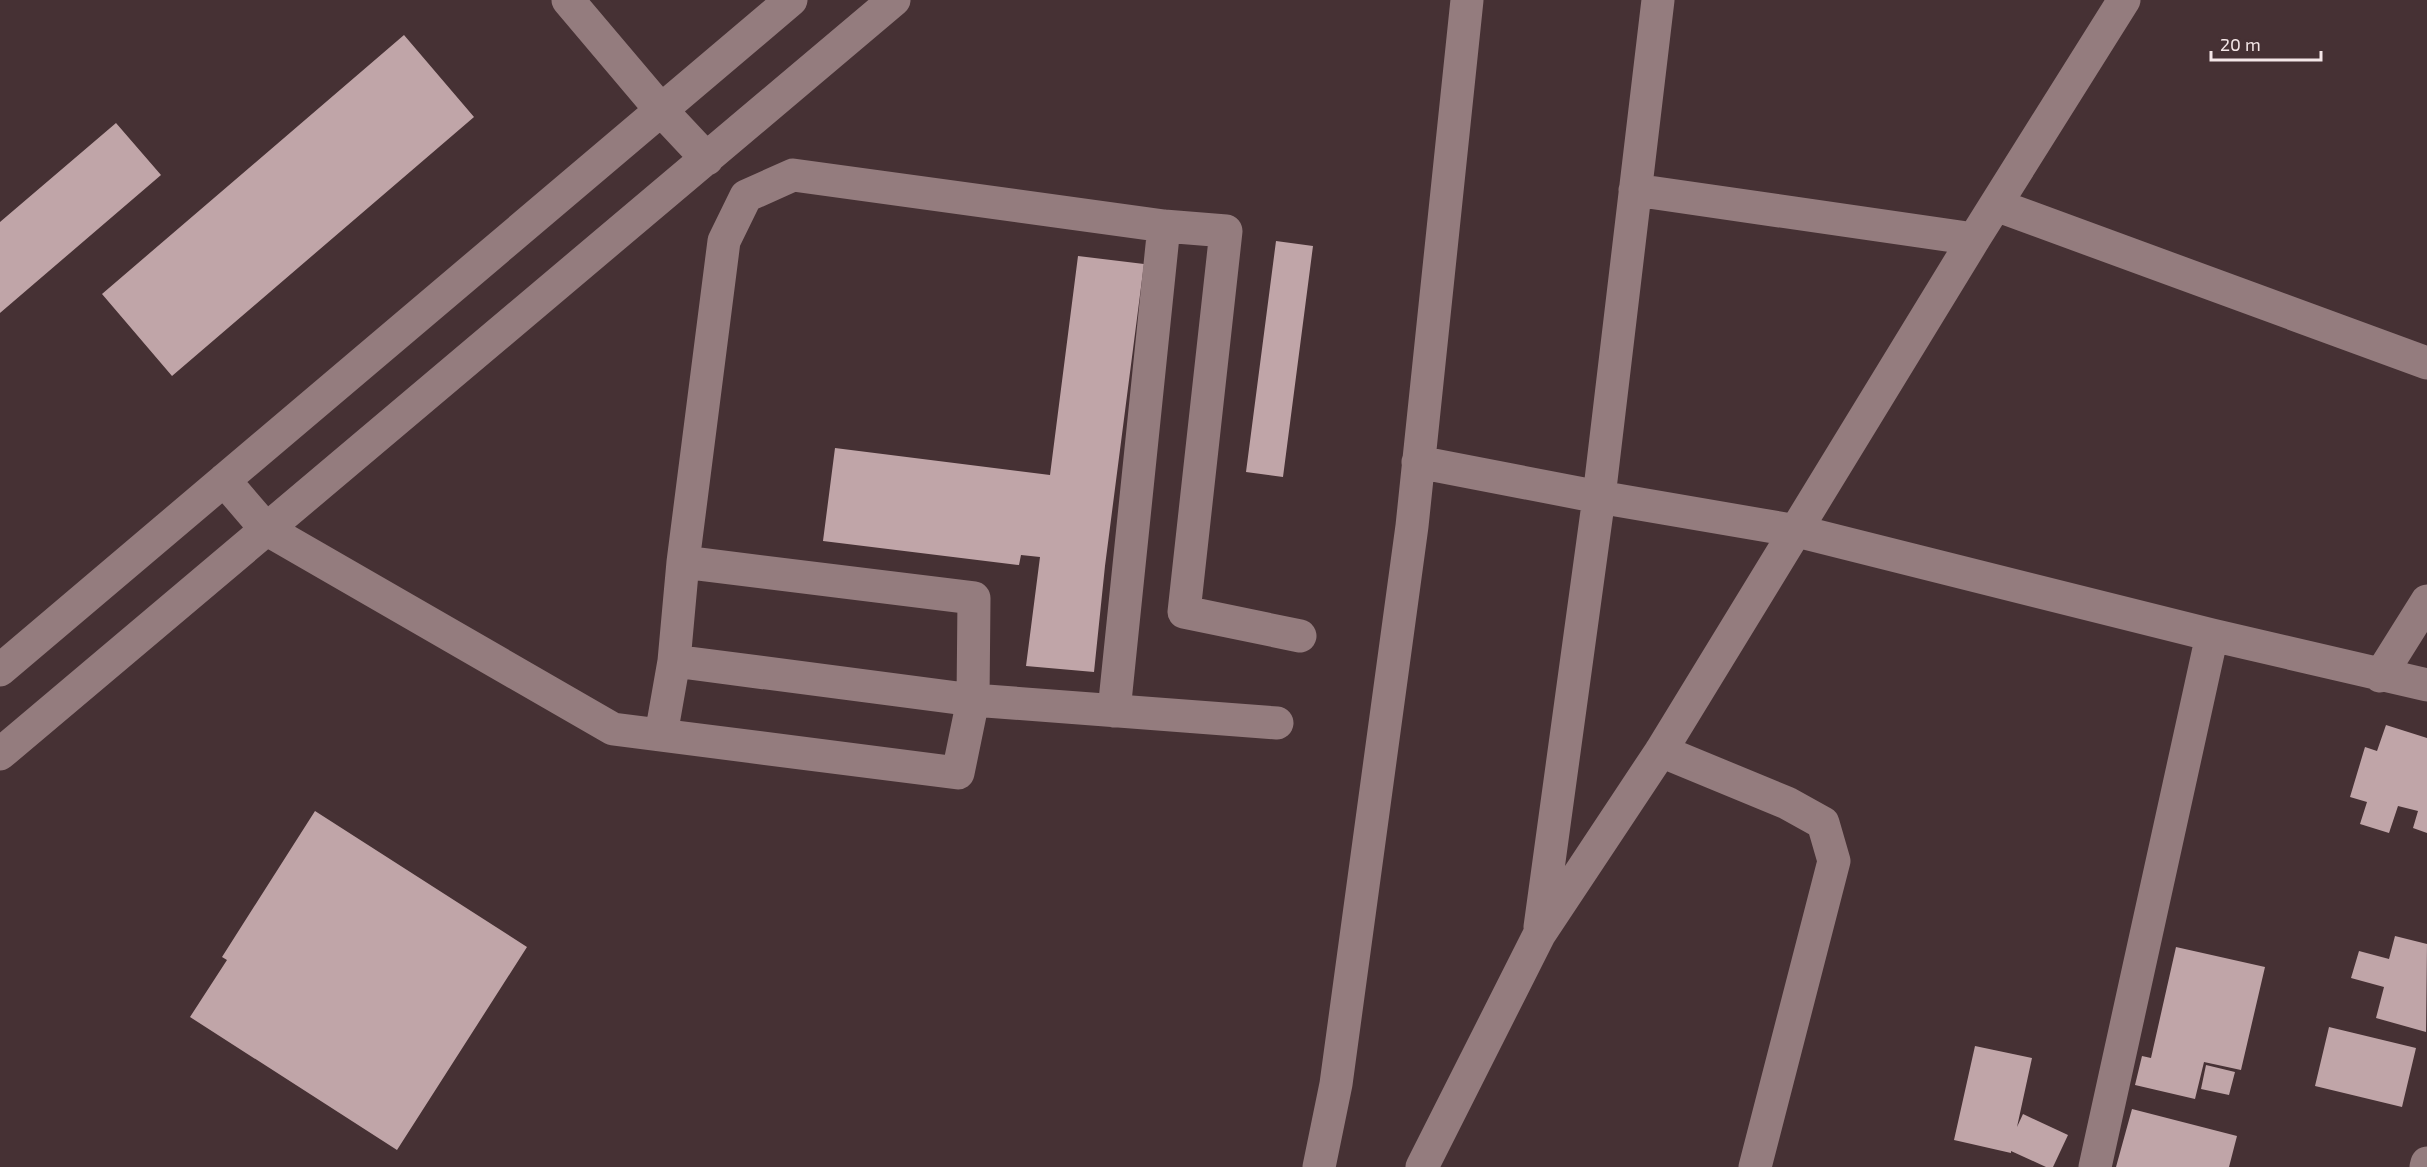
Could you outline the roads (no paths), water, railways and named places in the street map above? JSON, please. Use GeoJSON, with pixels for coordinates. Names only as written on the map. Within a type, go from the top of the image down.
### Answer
{"type":"FeatureCollection","features":[{"type":"Feature","properties":{"kind":"street"},"geometry":{"type":"LineString","coordinates":[[568,0],[661,110],[706,159]]}},
{"type":"Feature","properties":{"kind":"street"},"geometry":{"type":"LineString","coordinates":[[0,669],[791,0]]}},
{"type":"Feature","properties":{"kind":"street"},"geometry":{"type":"LineString","coordinates":[[0,754],[894,0]]}},
{"type":"Feature","properties":{"kind":"street"},"geometry":{"type":"LineString","coordinates":[[1319,1167],[1336,1084],[1410,537],[1467,0]]}},
{"type":"Feature","properties":{"kind":"street"},"geometry":{"type":"LineString","coordinates":[[1539,936],[1599,497],[1658,0]]}},
{"type":"Feature","properties":{"kind":"street"},"geometry":{"type":"LineString","coordinates":[[1422,1167],[1539,936],[1661,752],[1974,239],[2124,0]]}},
{"type":"Feature","properties":{"kind":"street"},"geometry":{"type":"LineString","coordinates":[[661,735],[674,661],[683,562],[724,241],[746,196],[793,175],[1164,226],[1226,231],[1184,612],[1300,636]]}},
{"type":"Feature","properties":{"kind":"street"},"geometry":{"type":"LineString","coordinates":[[1635,190],[1974,239]]}},
{"type":"Feature","properties":{"kind":"street"},"geometry":{"type":"LineString","coordinates":[[1996,205],[2427,363]]}},
{"type":"Feature","properties":{"kind":"street"},"geometry":{"type":"LineString","coordinates":[[1114,711],[1164,226]]}},
{"type":"Feature","properties":{"kind":"street"},"geometry":{"type":"LineString","coordinates":[[1418,462],[1599,497],[1797,531],[2212,635],[2380,676],[2427,685]]}},
{"type":"Feature","properties":{"kind":"street"},"geometry":{"type":"LineString","coordinates":[[224,480],[266,529],[613,729],[958,773],[973,700],[974,598],[683,562]]}},
{"type":"Feature","properties":{"kind":"street"},"geometry":{"type":"LineString","coordinates":[[2380,676],[2427,601]]}},
{"type":"Feature","properties":{"kind":"street"},"geometry":{"type":"LineString","coordinates":[[2096,1167],[2212,635]]}},
{"type":"Feature","properties":{"kind":"street"},"geometry":{"type":"LineString","coordinates":[[674,661],[973,700],[1277,723]]}},
{"type":"Feature","properties":{"kind":"street"},"geometry":{"type":"LineString","coordinates":[[1661,752],[1787,803],[1822,823],[1834,861],[1755,1167]]}}]}
